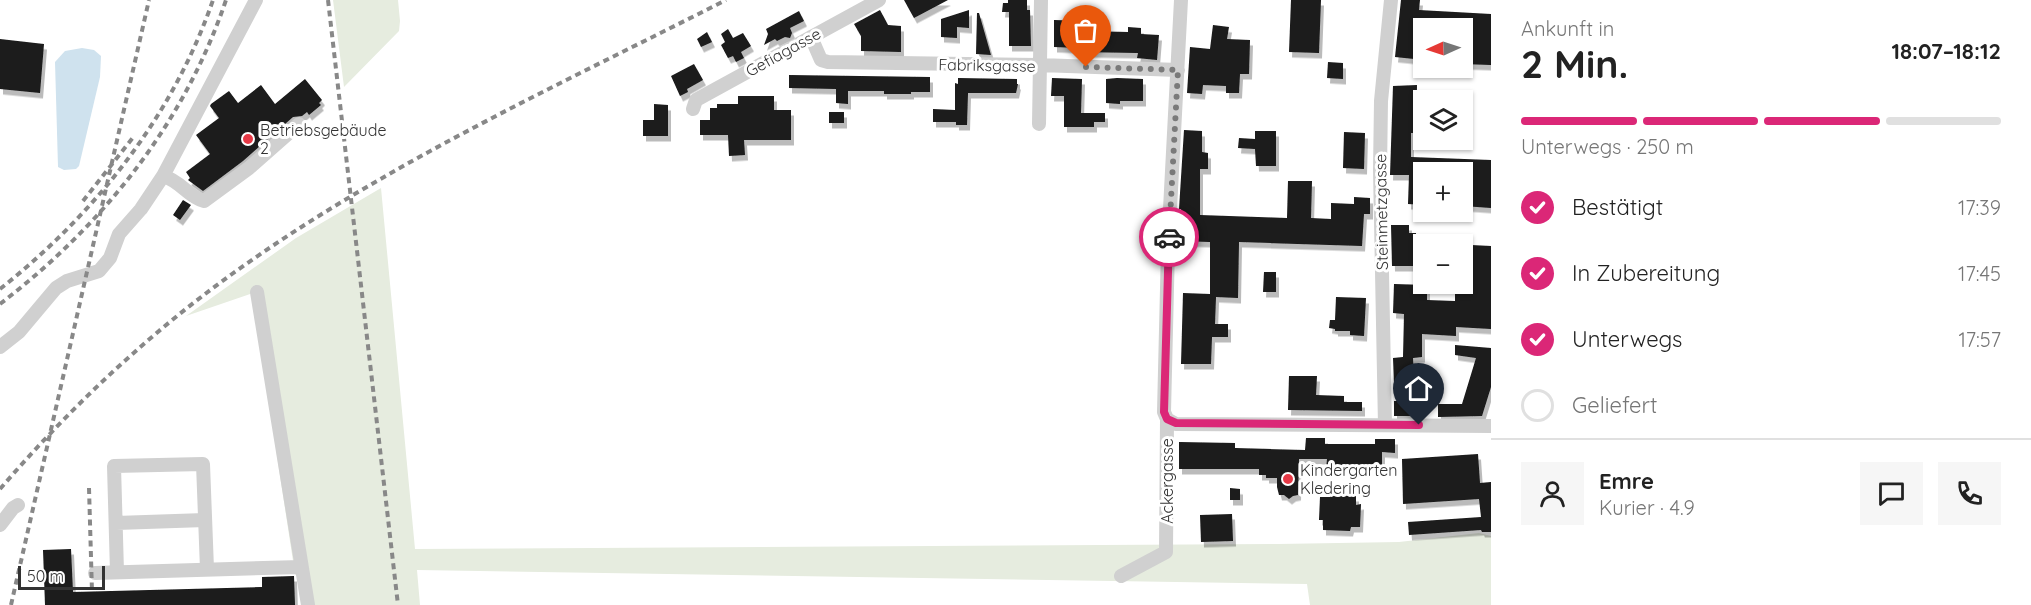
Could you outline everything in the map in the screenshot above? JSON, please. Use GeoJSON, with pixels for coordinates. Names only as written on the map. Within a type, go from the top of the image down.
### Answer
{"type":"FeatureCollection","features":[{"type":"Feature","properties":{"kind":"street"},"geometry":{"type":"LineString","coordinates":[[0,347],[19,332],[56,288],[67,281],[99,271],[110,258],[119,234],[141,209],[163,176],[256,0]]}},
{"type":"Feature","properties":{"kind":"street","name":"Gefiagasse"},"geometry":{"type":"LineString","coordinates":[[693,109],[696,100],[879,0]]}},
{"type":"Feature","properties":{"kind":"street"},"geometry":{"type":"LineString","coordinates":[[1040,124],[1041,0]]}},
{"type":"Feature","properties":{"kind":"street","name":"Ackergasse"},"geometry":{"type":"LineString","coordinates":[[1121,576],[1167,552],[1167,419],[1164,412],[1168,247],[1181,0]]}},
{"type":"Feature","properties":{"kind":"street","name":"Steinmetzgasse"},"geometry":{"type":"LineString","coordinates":[[1385,425],[1380,170],[1381,101],[1391,0]]}},
{"type":"Feature","properties":{"kind":"street","name":"Fabriksgasse"},"geometry":{"type":"LineString","coordinates":[[811,37],[821,60],[828,62],[1040,65],[1178,70]]}},
{"type":"Feature","properties":{"kind":"street"},"geometry":{"type":"LineString","coordinates":[[163,176],[184,187],[196,199],[204,201],[249,168],[299,124]]}},
{"type":"Feature","properties":{"kind":"street"},"geometry":{"type":"LineString","coordinates":[[257,292],[308,605]]}},
{"type":"Feature","properties":{"kind":"street"},"geometry":{"type":"LineString","coordinates":[[1167,419],[1176,423],[1490,424]]}},
{"type":"Feature","properties":{"kind":"street"},"geometry":{"type":"LineString","coordinates":[[117,572],[114,466],[203,464],[207,569]]}},
{"type":"Feature","properties":{"kind":"street"},"geometry":{"type":"LineString","coordinates":[[0,525],[12,508],[18,505]]}},
{"type":"Feature","properties":{"kind":"street"},"geometry":{"type":"LineString","coordinates":[[116,523],[206,520]]}},
{"type":"Feature","properties":{"kind":"street"},"geometry":{"type":"LineString","coordinates":[[95,573],[301,567]]}},
{"type":"Feature","properties":{"kind":"shaded area"},"geometry":{"type":"Polygon","coordinates":[[[333,0],[398,0],[399,31],[344,87],[333,0]]]}},
{"type":"Feature","properties":{"kind":"shaded area"},"geometry":{"type":"Polygon","coordinates":[[[381,188],[415,549],[1278,544],[1399,542],[1479,533],[1491,536],[1491,605],[1310,605],[1307,584],[417,570],[420,605],[303,605],[299,579],[295,574],[277,456],[256,292],[186,316],[296,238],[381,188]]]}},
{"type":"Feature","properties":{"kind":"water"},"geometry":{"type":"Polygon","coordinates":[[[82,48],[94,50],[101,56],[100,77],[79,166],[76,169],[64,170],[58,167],[55,62],[65,51],[82,48]]]}},
{"type":"Feature","properties":{"kind":"building"},"geometry":{"type":"Polygon","coordinates":[[[904,0],[948,0],[914,18],[904,0]]]}},
{"type":"Feature","properties":{"kind":"building"},"geometry":{"type":"Polygon","coordinates":[[[1008,0],[1027,0],[1027,10],[1030,10],[1031,46],[1009,46],[1009,12],[1002,12],[1003,3],[1008,3],[1008,0]]]}},
{"type":"Feature","properties":{"kind":"building"},"geometry":{"type":"Polygon","coordinates":[[[1291,0],[1321,0],[1319,53],[1289,52],[1291,0]]]}},
{"type":"Feature","properties":{"kind":"building"},"geometry":{"type":"Polygon","coordinates":[[[1401,0],[1420,0],[1419,10],[1491,14],[1491,65],[1473,64],[1473,18],[1413,18],[1413,59],[1395,57],[1401,0]]]}},
{"type":"Feature","properties":{"kind":"building"},"geometry":{"type":"Polygon","coordinates":[[[880,10],[888,25],[901,26],[901,52],[861,51],[861,36],[854,24],[880,10]]]}},
{"type":"Feature","properties":{"kind":"building"},"geometry":{"type":"Polygon","coordinates":[[[969,10],[969,28],[957,27],[957,38],[941,37],[941,19],[969,10]]]}},
{"type":"Feature","properties":{"kind":"building"},"geometry":{"type":"Polygon","coordinates":[[[799,11],[804,21],[790,28],[792,33],[790,38],[785,37],[777,41],[775,39],[764,45],[768,34],[766,29],[799,11]]]}},
{"type":"Feature","properties":{"kind":"building"},"geometry":{"type":"Polygon","coordinates":[[[977,13],[979,13],[991,55],[976,54],[977,13]]]}},
{"type":"Feature","properties":{"kind":"building"},"geometry":{"type":"Polygon","coordinates":[[[1054,20],[1086,21],[1086,31],[1128,32],[1128,27],[1141,28],[1141,34],[1159,35],[1157,60],[1137,58],[1138,53],[1079,52],[1079,48],[1054,47],[1054,20]]]}},
{"type":"Feature","properties":{"kind":"building"},"geometry":{"type":"Polygon","coordinates":[[[1213,25],[1229,27],[1227,39],[1250,40],[1249,74],[1240,74],[1239,93],[1226,93],[1226,86],[1203,85],[1202,94],[1187,93],[1190,47],[1210,49],[1213,25]]]}},
{"type":"Feature","properties":{"kind":"building"},"geometry":{"type":"Polygon","coordinates":[[[728,29],[733,38],[743,33],[751,46],[741,52],[744,58],[736,62],[733,56],[728,58],[721,45],[725,42],[721,34],[728,29]]]}},
{"type":"Feature","properties":{"kind":"building"},"geometry":{"type":"Polygon","coordinates":[[[707,32],[712,42],[701,47],[697,39],[707,32]]]}},
{"type":"Feature","properties":{"kind":"building"},"geometry":{"type":"Polygon","coordinates":[[[0,39],[44,44],[40,93],[0,89],[0,39]]]}},
{"type":"Feature","properties":{"kind":"building"},"geometry":{"type":"Polygon","coordinates":[[[1328,62],[1343,63],[1343,79],[1327,78],[1328,62]]]}},
{"type":"Feature","properties":{"kind":"building"},"geometry":{"type":"Polygon","coordinates":[[[694,64],[703,80],[680,96],[671,76],[694,64]]]}},
{"type":"Feature","properties":{"kind":"building"},"geometry":{"type":"Polygon","coordinates":[[[789,75],[930,77],[930,92],[884,94],[884,91],[848,91],[848,104],[836,103],[836,89],[789,88],[789,75]]]}},
{"type":"Feature","properties":{"kind":"building"},"geometry":{"type":"Polygon","coordinates":[[[958,78],[1017,79],[1018,84],[1016,93],[968,93],[967,125],[956,125],[956,122],[933,122],[933,109],[955,110],[955,83],[958,84],[958,78]]]}},
{"type":"Feature","properties":{"kind":"building"},"geometry":{"type":"Polygon","coordinates":[[[1052,78],[1082,79],[1081,113],[1105,113],[1105,122],[1094,122],[1094,127],[1064,127],[1064,96],[1051,96],[1052,78]]]}},
{"type":"Feature","properties":{"kind":"building","name":"Betriebsgebäude 2"},"geometry":{"type":"Polygon","coordinates":[[[305,79],[322,100],[319,103],[321,105],[309,115],[307,112],[302,116],[293,117],[243,161],[203,191],[188,180],[190,178],[186,172],[210,154],[196,135],[219,118],[210,106],[211,104],[229,91],[238,103],[261,85],[275,104],[305,79]]]}},
{"type":"Feature","properties":{"kind":"building"},"geometry":{"type":"Polygon","coordinates":[[[1106,79],[1143,79],[1143,101],[1106,103],[1106,79]]]}},
{"type":"Feature","properties":{"kind":"building"},"geometry":{"type":"Polygon","coordinates":[[[1417,85],[1417,90],[1413,90],[1411,157],[1491,160],[1491,208],[1473,207],[1473,162],[1413,162],[1413,204],[1408,204],[1409,175],[1390,175],[1393,86],[1417,85]]]}},
{"type":"Feature","properties":{"kind":"building"},"geometry":{"type":"Polygon","coordinates":[[[738,96],[774,96],[774,110],[791,110],[791,140],[744,140],[745,155],[729,156],[728,135],[700,135],[700,120],[710,120],[710,108],[717,108],[717,104],[738,104],[738,96]]]}},
{"type":"Feature","properties":{"kind":"building"},"geometry":{"type":"Polygon","coordinates":[[[654,104],[668,105],[668,136],[643,136],[643,120],[654,120],[654,104]]]}},
{"type":"Feature","properties":{"kind":"building"},"geometry":{"type":"Polygon","coordinates":[[[829,112],[844,112],[844,123],[829,123],[829,112]]]}},
{"type":"Feature","properties":{"kind":"building"},"geometry":{"type":"Polygon","coordinates":[[[1184,130],[1202,131],[1202,152],[1208,153],[1208,169],[1200,169],[1200,215],[1287,218],[1288,181],[1312,181],[1311,218],[1331,219],[1331,203],[1354,204],[1354,197],[1370,198],[1370,214],[1364,214],[1362,246],[1239,242],[1238,298],[1216,297],[1215,324],[1228,324],[1228,337],[1212,337],[1211,364],[1181,364],[1183,293],[1210,294],[1210,242],[1179,241],[1184,130]]]}},
{"type":"Feature","properties":{"kind":"building"},"geometry":{"type":"Polygon","coordinates":[[[1255,131],[1276,131],[1276,166],[1256,166],[1255,149],[1238,148],[1239,138],[1255,139],[1255,131]]]}},
{"type":"Feature","properties":{"kind":"building"},"geometry":{"type":"Polygon","coordinates":[[[1344,132],[1365,133],[1364,169],[1343,168],[1344,132]]]}},
{"type":"Feature","properties":{"kind":"building"},"geometry":{"type":"Polygon","coordinates":[[[183,200],[191,205],[180,220],[173,215],[183,200]]]}},
{"type":"Feature","properties":{"kind":"building"},"geometry":{"type":"Polygon","coordinates":[[[1391,225],[1409,225],[1409,233],[1416,233],[1413,234],[1413,266],[1392,266],[1391,225]]]}},
{"type":"Feature","properties":{"kind":"building"},"geometry":{"type":"Polygon","coordinates":[[[1473,245],[1491,246],[1491,329],[1456,327],[1456,336],[1422,334],[1422,357],[1413,358],[1414,383],[1394,384],[1393,358],[1403,357],[1404,314],[1393,313],[1394,284],[1413,285],[1413,294],[1427,294],[1427,300],[1455,301],[1455,294],[1473,294],[1473,245]]]}},
{"type":"Feature","properties":{"kind":"building"},"geometry":{"type":"Polygon","coordinates":[[[1264,272],[1276,272],[1276,292],[1263,292],[1264,272]]]}},
{"type":"Feature","properties":{"kind":"building"},"geometry":{"type":"Polygon","coordinates":[[[1336,297],[1366,298],[1364,336],[1350,335],[1350,331],[1335,331],[1329,328],[1330,320],[1335,320],[1336,297]]]}},
{"type":"Feature","properties":{"kind":"building"},"geometry":{"type":"Polygon","coordinates":[[[1455,345],[1491,348],[1491,387],[1482,416],[1438,417],[1438,404],[1462,404],[1476,358],[1455,355],[1455,345]]]}},
{"type":"Feature","properties":{"kind":"building"},"geometry":{"type":"Polygon","coordinates":[[[1289,376],[1317,376],[1316,395],[1344,396],[1344,402],[1362,402],[1362,411],[1288,410],[1289,376]]]}},
{"type":"Feature","properties":{"kind":"building"},"geometry":{"type":"Polygon","coordinates":[[[1394,401],[1412,401],[1412,416],[1394,416],[1394,401]]]}},
{"type":"Feature","properties":{"kind":"building"},"geometry":{"type":"Polygon","coordinates":[[[1306,438],[1325,438],[1325,444],[1375,444],[1375,439],[1395,439],[1395,453],[1382,452],[1382,470],[1326,469],[1327,459],[1299,459],[1298,495],[1289,499],[1284,495],[1279,495],[1277,478],[1266,478],[1266,475],[1259,475],[1259,469],[1179,469],[1179,442],[1235,443],[1235,448],[1305,450],[1306,438]]]}},
{"type":"Feature","properties":{"kind":"building"},"geometry":{"type":"Polygon","coordinates":[[[1478,454],[1480,483],[1491,482],[1491,532],[1481,530],[1409,535],[1408,522],[1481,517],[1479,499],[1403,504],[1402,459],[1478,454]]]}},
{"type":"Feature","properties":{"kind":"building"},"geometry":{"type":"Polygon","coordinates":[[[1230,488],[1240,489],[1240,500],[1230,500],[1230,488]]]}},
{"type":"Feature","properties":{"kind":"building"},"geometry":{"type":"Polygon","coordinates":[[[1330,495],[1356,496],[1356,505],[1361,504],[1360,527],[1351,527],[1350,531],[1323,530],[1323,520],[1319,520],[1320,497],[1330,497],[1330,495]]]}},
{"type":"Feature","properties":{"kind":"building"},"geometry":{"type":"Polygon","coordinates":[[[1232,514],[1233,541],[1201,542],[1200,515],[1232,514]]]}},
{"type":"Feature","properties":{"kind":"building"},"geometry":{"type":"Polygon","coordinates":[[[71,549],[73,592],[262,587],[262,577],[294,576],[295,605],[45,605],[43,550],[71,549]]]}},
{"type":"Feature","properties":{"kind":"railway"},"geometry":{"type":"LineString","coordinates":[[11,605],[149,0]]}},
{"type":"Feature","properties":{"kind":"railway"},"geometry":{"type":"LineString","coordinates":[[0,289],[68,229],[127,160],[153,123],[176,84],[213,0]]}},
{"type":"Feature","properties":{"kind":"railway"},"geometry":{"type":"LineString","coordinates":[[0,304],[73,241],[136,169],[163,130],[187,89],[226,0]]}},
{"type":"Feature","properties":{"kind":"railway"},"geometry":{"type":"LineString","coordinates":[[328,0],[398,605]]}},
{"type":"Feature","properties":{"kind":"railway"},"geometry":{"type":"LineString","coordinates":[[0,489],[53,430],[139,348],[200,298],[290,234],[412,161],[726,0]]}},
{"type":"Feature","properties":{"kind":"railway"},"geometry":{"type":"LineString","coordinates":[[83,201],[135,135]]}},
{"type":"Feature","properties":{"kind":"railway"},"geometry":{"type":"LineString","coordinates":[[89,488],[92,592]]}},
{"type":"Feature","properties":{"kind":"way so far"},"geometry":{"type":"LineString","coordinates":[[1086,67],[1178,70],[1169,237]]}},
{"type":"Feature","properties":{"kind":"place","name":"Betriebsgebäude 2"},"geometry":{"type":"Point","coordinates":[248,139]}},
{"type":"Feature","properties":{"kind":"place","name":"Kindergarten Kledering"},"geometry":{"type":"Point","coordinates":[1288,479]}},
{"type":"Feature","properties":{"kind":"route"},"geometry":{"type":"LineString","coordinates":[[1169,237],[1164,412],[1167,419],[1176,423],[1419,425]]}}]}
